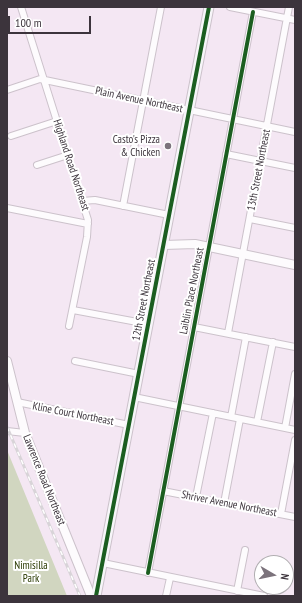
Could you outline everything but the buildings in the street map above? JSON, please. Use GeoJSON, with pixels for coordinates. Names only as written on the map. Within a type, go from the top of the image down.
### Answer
{"type":"FeatureCollection","features":[{"type":"Feature","properties":{"kind":"main road","name":"12th Street Northeast"},"geometry":{"type":"LineString","coordinates":[[96,596],[209,7]]}},
{"type":"Feature","properties":{"kind":"street","name":"Highland Road Northeast"},"geometry":{"type":"LineString","coordinates":[[21,7],[45,80],[88,224],[70,326]]}},
{"type":"Feature","properties":{"kind":"street"},"geometry":{"type":"LineString","coordinates":[[123,206],[161,7]]}},
{"type":"Feature","properties":{"kind":"street"},"geometry":{"type":"LineString","coordinates":[[230,7],[295,20]]}},
{"type":"Feature","properties":{"kind":"street","name":"13th Street Northeast"},"geometry":{"type":"LineString","coordinates":[[228,333],[289,7]]}},
{"type":"Feature","properties":{"kind":"street","name":"Laiblin Place Northeast"},"geometry":{"type":"LineString","coordinates":[[148,573],[253,12]]}},
{"type":"Feature","properties":{"kind":"street","name":"Plain Avenue Northeast"},"geometry":{"type":"LineString","coordinates":[[7,90],[40,79],[143,102],[295,132]]}},
{"type":"Feature","properties":{"kind":"street"},"geometry":{"type":"LineString","coordinates":[[11,136],[57,121]]}},
{"type":"Feature","properties":{"kind":"street"},"geometry":{"type":"LineString","coordinates":[[226,154],[295,168]]}},
{"type":"Feature","properties":{"kind":"street"},"geometry":{"type":"LineString","coordinates":[[37,165],[68,155]]}},
{"type":"Feature","properties":{"kind":"street"},"geometry":{"type":"LineString","coordinates":[[82,200],[88,199],[169,215]]}},
{"type":"Feature","properties":{"kind":"street"},"geometry":{"type":"LineString","coordinates":[[7,208],[88,224]]}},
{"type":"Feature","properties":{"kind":"street"},"geometry":{"type":"LineString","coordinates":[[250,219],[295,228]]}},
{"type":"Feature","properties":{"kind":"street"},"geometry":{"type":"LineString","coordinates":[[164,245],[195,244],[295,265]]}},
{"type":"Feature","properties":{"kind":"street"},"geometry":{"type":"LineString","coordinates":[[73,310],[148,324]]}},
{"type":"Feature","properties":{"kind":"street"},"geometry":{"type":"LineString","coordinates":[[194,327],[295,347]]}},
{"type":"Feature","properties":{"kind":"street"},"geometry":{"type":"LineString","coordinates":[[231,417],[246,337]]}},
{"type":"Feature","properties":{"kind":"street"},"geometry":{"type":"LineString","coordinates":[[257,422],[273,342]]}},
{"type":"Feature","properties":{"kind":"street","name":"Lawrence Road Northeast"},"geometry":{"type":"LineString","coordinates":[[7,360],[25,433],[92,596]]}},
{"type":"Feature","properties":{"kind":"street"},"geometry":{"type":"LineString","coordinates":[[75,361],[139,374]]}},
{"type":"Feature","properties":{"kind":"street"},"geometry":{"type":"LineString","coordinates":[[285,428],[295,374]]}},
{"type":"Feature","properties":{"kind":"street"},"geometry":{"type":"LineString","coordinates":[[134,397],[295,430]]}},
{"type":"Feature","properties":{"kind":"street","name":"Kline Court Northeast"},"geometry":{"type":"LineString","coordinates":[[17,402],[129,425]]}},
{"type":"Feature","properties":{"kind":"street"},"geometry":{"type":"LineString","coordinates":[[196,497],[213,413]]}},
{"type":"Feature","properties":{"kind":"street"},"geometry":{"type":"LineString","coordinates":[[224,503],[240,419]]}},
{"type":"Feature","properties":{"kind":"street"},"geometry":{"type":"LineString","coordinates":[[7,431],[25,433]]}},
{"type":"Feature","properties":{"kind":"street"},"geometry":{"type":"LineString","coordinates":[[281,514],[295,440]]}},
{"type":"Feature","properties":{"kind":"street","name":"Shriver Avenue Northeast"},"geometry":{"type":"LineString","coordinates":[[163,491],[295,517]]}},
{"type":"Feature","properties":{"kind":"street"},"geometry":{"type":"LineString","coordinates":[[237,591],[245,550]]}},
{"type":"Feature","properties":{"kind":"street"},"geometry":{"type":"LineString","coordinates":[[103,563],[170,578],[264,596]]}},
{"type":"Feature","properties":{"kind":"street"},"geometry":{"type":"LineString","coordinates":[[166,596],[170,578]]}},
{"type":"Feature","properties":{"kind":"street"},"geometry":{"type":"LineString","coordinates":[[228,596],[229,589]]}},
{"type":"Feature","properties":{"kind":"green space","name":"Nimisilla Park"},"geometry":{"type":"Polygon","coordinates":[[[7,450],[67,596],[7,596],[7,450]]]}},
{"type":"Feature","properties":{"kind":"railway"},"geometry":{"type":"LineString","coordinates":[[7,427],[80,596]]}},
{"type":"Feature","properties":{"kind":"cycle path"},"geometry":{"type":"LineString","coordinates":[[96,596],[209,7]]}},
{"type":"Feature","properties":{"kind":"cycle path"},"geometry":{"type":"LineString","coordinates":[[148,573],[253,12]]}},
{"type":"Feature","properties":{"kind":"place","name":"Casto's Pizza & Chicken"},"geometry":{"type":"Point","coordinates":[168,146]}}]}
